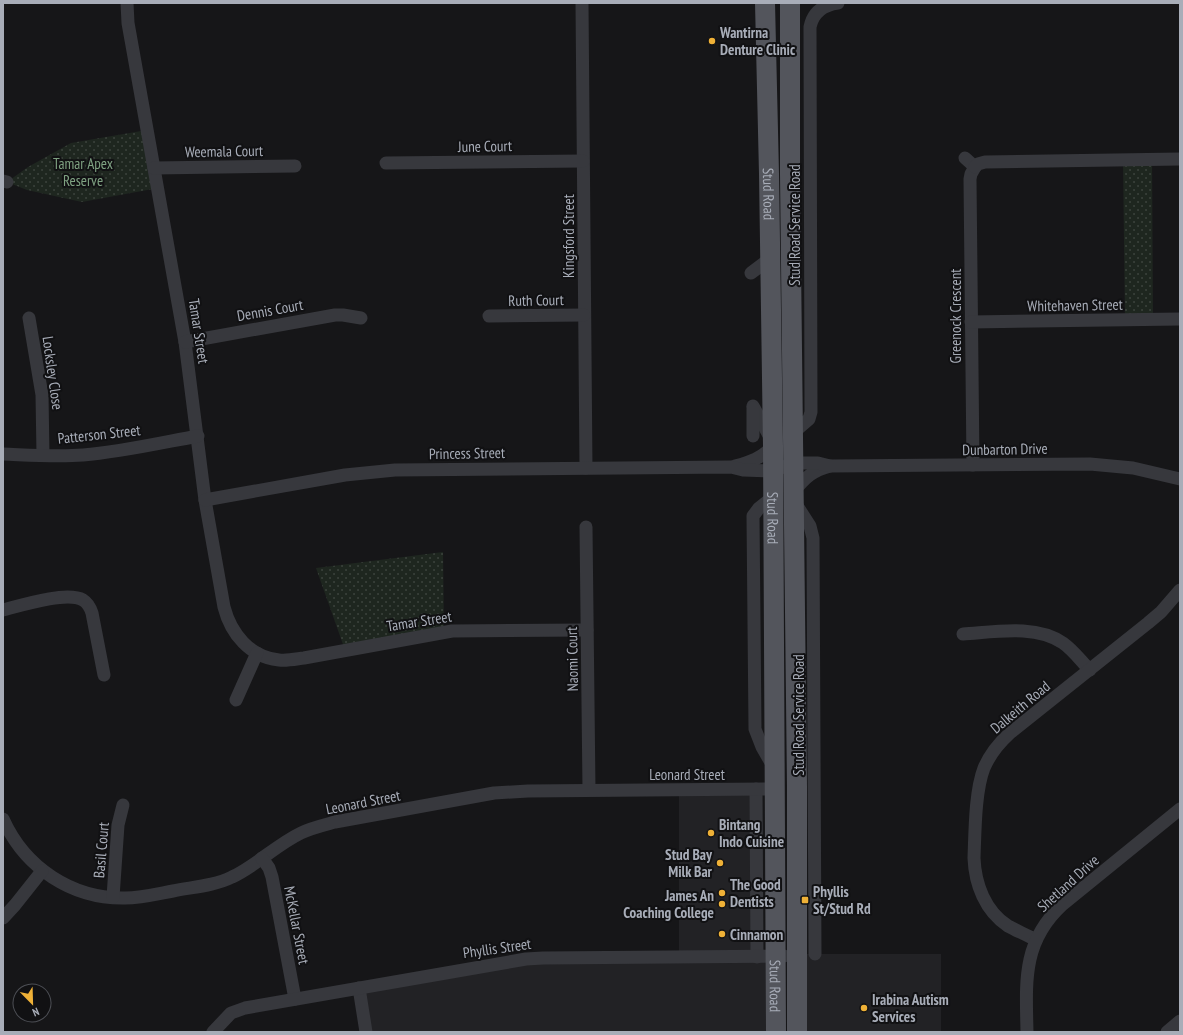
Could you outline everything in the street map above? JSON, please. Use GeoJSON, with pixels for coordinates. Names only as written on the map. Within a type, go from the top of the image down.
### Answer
{"type":"FeatureCollection","features":[{"type":"Feature","properties":{"kind":"main road","name":"Stud Road"},"geometry":{"type":"LineString","coordinates":[[765,3],[771,258],[773,444],[769,782],[777,956],[776,1032]]}},
{"type":"Feature","properties":{"kind":"main road","name":"Stud Road"},"geometry":{"type":"LineString","coordinates":[[790,3],[790,175],[794,496],[804,953],[797,1032]]}},
{"type":"Feature","properties":{"kind":"street","name":"Tamar Street"},"geometry":{"type":"LineString","coordinates":[[127,3],[128,23],[185,342],[205,500],[224,607],[228,620],[239,639],[257,653],[280,660],[304,658],[448,632],[587,630]]}},
{"type":"Feature","properties":{"kind":"street","name":"Kingsford Street"},"geometry":{"type":"LineString","coordinates":[[582,3],[586,468]]}},
{"type":"Feature","properties":{"kind":"street","name":"Stud Road Service Road"},"geometry":{"type":"LineString","coordinates":[[794,432],[809,419],[811,412],[810,27],[811,20],[824,6],[838,3]]}},
{"type":"Feature","properties":{"kind":"street"},"geometry":{"type":"LineString","coordinates":[[791,31],[809,56]]}},
{"type":"Feature","properties":{"kind":"street","name":"Greenock Crescent"},"geometry":{"type":"LineString","coordinates":[[973,465],[970,163],[1180,159]]}},
{"type":"Feature","properties":{"kind":"street","name":"June Court"},"geometry":{"type":"LineString","coordinates":[[386,163],[583,161]]}},
{"type":"Feature","properties":{"kind":"street","name":"Weemala Court"},"geometry":{"type":"LineString","coordinates":[[154,168],[295,166]]}},
{"type":"Feature","properties":{"kind":"street","name":"Stud Road Service Road"},"geometry":{"type":"LineString","coordinates":[[751,273],[771,258]]}},
{"type":"Feature","properties":{"kind":"street","name":"Dennis Court"},"geometry":{"type":"LineString","coordinates":[[185,342],[335,315],[361,318]]}},
{"type":"Feature","properties":{"kind":"street","name":"Ruth Court"},"geometry":{"type":"LineString","coordinates":[[489,316],[584,315]]}},
{"type":"Feature","properties":{"kind":"street","name":"Locksley Close"},"geometry":{"type":"LineString","coordinates":[[29,318],[42,395],[43,455]]}},
{"type":"Feature","properties":{"kind":"street","name":"Whitehaven Street"},"geometry":{"type":"LineString","coordinates":[[971,322],[1180,319]]}},
{"type":"Feature","properties":{"kind":"street"},"geometry":{"type":"LineString","coordinates":[[753,436],[752,406],[773,444]]}},
{"type":"Feature","properties":{"kind":"street","name":"Patterson Street"},"geometry":{"type":"LineString","coordinates":[[3,454],[69,456],[107,452],[198,436]]}},
{"type":"Feature","properties":{"kind":"street","name":"Princess Street"},"geometry":{"type":"LineString","coordinates":[[731,467],[759,458],[767,452],[773,444]]}},
{"type":"Feature","properties":{"kind":"street","name":"Dunbarton Drive"},"geometry":{"type":"LineString","coordinates":[[773,470],[794,463],[818,463],[830,466],[1069,464],[1133,468],[1180,479]]}},
{"type":"Feature","properties":{"kind":"street","name":"Dunbarton Drive"},"geometry":{"type":"LineString","coordinates":[[794,496],[805,478],[813,472],[830,466]]}},
{"type":"Feature","properties":{"kind":"street","name":"Princess Street"},"geometry":{"type":"LineString","coordinates":[[205,500],[345,475],[380,471],[731,467],[743,470],[773,470]]}},
{"type":"Feature","properties":{"kind":"street","name":"Stud Road Service Road"},"geometry":{"type":"LineString","coordinates":[[794,496],[813,534],[815,935],[804,953]]}},
{"type":"Feature","properties":{"kind":"street","name":"Naomi Court"},"geometry":{"type":"LineString","coordinates":[[586,528],[589,790]]}},
{"type":"Feature","properties":{"kind":"street","name":"Dalkeith Road"},"geometry":{"type":"LineString","coordinates":[[1036,940],[1015,930],[998,918],[986,903],[978,887],[974,858],[981,775],[989,758],[1010,733],[1161,612],[1180,590]]}},
{"type":"Feature","properties":{"kind":"street"},"geometry":{"type":"LineString","coordinates":[[3,610],[55,598],[75,597],[85,601],[92,612],[104,675]]}},
{"type":"Feature","properties":{"kind":"street"},"geometry":{"type":"LineString","coordinates":[[963,634],[1026,631],[1047,635],[1068,646],[1090,670]]}},
{"type":"Feature","properties":{"kind":"street"},"geometry":{"type":"LineString","coordinates":[[236,700],[257,653]]}},
{"type":"Feature","properties":{"kind":"street"},"geometry":{"type":"LineString","coordinates":[[757,957],[769,782]]}},
{"type":"Feature","properties":{"kind":"street","name":"Leonard Street"},"geometry":{"type":"LineString","coordinates":[[3,819],[8,831],[29,859],[42,871],[60,883],[78,891],[90,894],[113,897],[136,897],[215,883],[232,877],[300,833],[335,822],[494,794],[528,791],[589,790],[769,782]]}},
{"type":"Feature","properties":{"kind":"street","name":"Basil Court"},"geometry":{"type":"LineString","coordinates":[[113,897],[118,825],[123,805]]}},
{"type":"Feature","properties":{"kind":"street","name":"Shetland Drive"},"geometry":{"type":"LineString","coordinates":[[1027,1032],[1027,978],[1031,955],[1036,940],[1044,926],[1058,909],[1180,810]]}},
{"type":"Feature","properties":{"kind":"street","name":"McKellar Street"},"geometry":{"type":"LineString","coordinates":[[262,858],[269,868],[272,877],[295,999]]}},
{"type":"Feature","properties":{"kind":"street"},"geometry":{"type":"LineString","coordinates":[[3,918],[42,871]]}},
{"type":"Feature","properties":{"kind":"street","name":"Phyllis Street"},"geometry":{"type":"LineString","coordinates":[[213,1032],[231,1013],[245,1008],[485,965],[543,958],[757,957],[804,953]]}},
{"type":"Feature","properties":{"kind":"street"},"geometry":{"type":"LineString","coordinates":[[359,988],[366,1032]]}},
{"type":"Feature","properties":{"kind":"street"},"geometry":{"type":"LineString","coordinates":[[1167,1032],[1180,1021]]}},
{"type":"Feature","properties":{"kind":"shaded area"},"geometry":{"type":"Polygon","coordinates":[[[756,789],[757,956],[777,956],[777,1032],[366,1032],[359,988],[485,965],[679,957],[679,790],[756,789]]]}},
{"type":"Feature","properties":{"kind":"shaded area"},"geometry":{"type":"Polygon","coordinates":[[[798,954],[941,954],[941,1032],[797,1032],[798,954]]]}},
{"type":"Feature","properties":{"kind":"green space","name":"Tamar Apex Reserve"},"geometry":{"type":"Polygon","coordinates":[[[147,130],[158,188],[82,202],[27,190],[7,182],[28,167],[71,143],[147,130]]]}},
{"type":"Feature","properties":{"kind":"green space"},"geometry":{"type":"Polygon","coordinates":[[[1152,159],[1153,320],[1125,320],[1123,160],[1152,159]]]}},
{"type":"Feature","properties":{"kind":"green space"},"geometry":{"type":"Polygon","coordinates":[[[443,552],[444,632],[345,650],[316,568],[443,552]]]}},
{"type":"Feature","properties":{"kind":"place","name":"Wantirna Denture Clinic"},"geometry":{"type":"Point","coordinates":[712,41]}},
{"type":"Feature","properties":{"kind":"place","name":"Bintang Indo Cuisine"},"geometry":{"type":"Point","coordinates":[711,833]}},
{"type":"Feature","properties":{"kind":"place","name":"Stud Bay Milk Bar"},"geometry":{"type":"Point","coordinates":[720,863]}},
{"type":"Feature","properties":{"kind":"place","name":"The Good Dentists"},"geometry":{"type":"Point","coordinates":[722,893]}},
{"type":"Feature","properties":{"kind":"place","name":"Phyllis St/Stud Rd"},"geometry":{"type":"Point","coordinates":[805,900]}},
{"type":"Feature","properties":{"kind":"place","name":"James An Coaching College"},"geometry":{"type":"Point","coordinates":[722,904]}},
{"type":"Feature","properties":{"kind":"place","name":"Cinnamon"},"geometry":{"type":"Point","coordinates":[722,934]}},
{"type":"Feature","properties":{"kind":"place","name":"Irabina Autism Services"},"geometry":{"type":"Point","coordinates":[864,1008]}}]}
